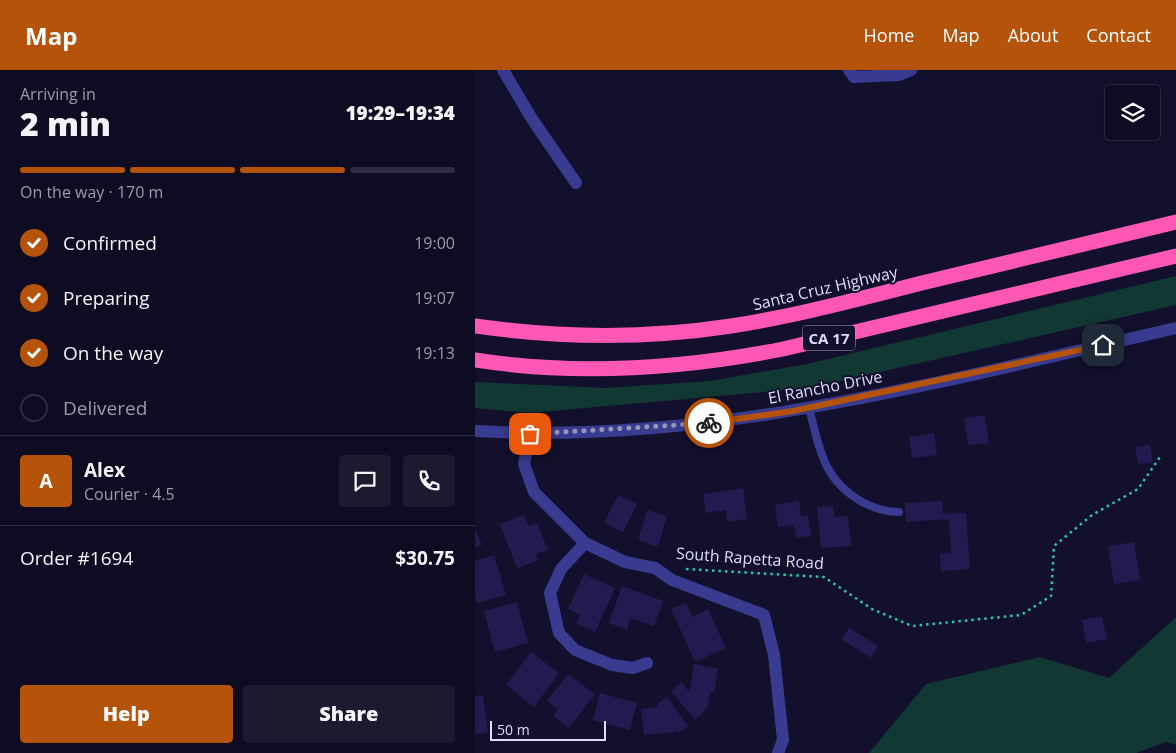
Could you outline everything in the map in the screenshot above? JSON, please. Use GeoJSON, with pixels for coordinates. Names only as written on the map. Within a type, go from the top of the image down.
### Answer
{"type":"FeatureCollection","features":[{"type":"Feature","properties":{"kind":"highway","name":"Santa Cruz Highway"},"geometry":{"type":"LineString","coordinates":[[475,326],[527,333],[629,336],[738,325],[822,308],[1176,222]]}},
{"type":"Feature","properties":{"kind":"highway","name":"CA 17"},"geometry":{"type":"LineString","coordinates":[[475,360],[520,366],[587,369],[654,367],[718,361],[783,349],[1176,256]]}},
{"type":"Feature","properties":{"kind":"highway"},"geometry":{"type":"LineString","coordinates":[[475,316],[527,333]]}},
{"type":"Feature","properties":{"kind":"street"},"geometry":{"type":"LineString","coordinates":[[503,70],[532,119],[576,183]]}},
{"type":"Feature","properties":{"kind":"street"},"geometry":{"type":"LineString","coordinates":[[849,70],[854,77],[899,75],[911,70]]}},
{"type":"Feature","properties":{"kind":"street","name":"El Rancho Drive"},"geometry":{"type":"LineString","coordinates":[[475,431],[530,434],[706,424],[809,408],[1176,328]]}},
{"type":"Feature","properties":{"kind":"street","name":"South Rapetta Road"},"geometry":{"type":"LineString","coordinates":[[530,434],[524,464],[534,492],[585,543],[625,562],[655,568],[672,580],[764,615],[775,655],[783,740],[778,753]]}},
{"type":"Feature","properties":{"kind":"street"},"geometry":{"type":"LineString","coordinates":[[585,543],[561,569],[550,593],[559,633],[575,650],[612,665],[633,668],[647,662]]}},
{"type":"Feature","properties":{"kind":"lane"},"geometry":{"type":"LineString","coordinates":[[809,408],[831,477],[845,492],[867,504],[887,512],[899,512]]}},
{"type":"Feature","properties":{"kind":"path","name":"South Rapetta Road"},"geometry":{"type":"LineString","coordinates":[[685,569],[824,577],[872,609],[912,626],[1021,615],[1051,596],[1054,546],[1092,515],[1138,489],[1160,456]]}},
{"type":"Feature","properties":{"kind":"green space"},"geometry":{"type":"Polygon","coordinates":[[[1176,276],[1176,305],[809,388],[529,413],[475,408],[475,382],[606,388],[710,381],[807,364],[1176,276]]]}},
{"type":"Feature","properties":{"kind":"green space"},"geometry":{"type":"Polygon","coordinates":[[[1176,617],[1176,745],[1166,742],[1136,753],[869,753],[926,684],[1040,657],[1109,678],[1176,617]]]}},
{"type":"Feature","properties":{"kind":"building"},"geometry":{"type":"Polygon","coordinates":[[[985,415],[989,443],[968,445],[964,418],[985,415]]]}},
{"type":"Feature","properties":{"kind":"building"},"geometry":{"type":"Polygon","coordinates":[[[934,433],[937,455],[912,458],[909,437],[934,433]]]}},
{"type":"Feature","properties":{"kind":"building"},"geometry":{"type":"Polygon","coordinates":[[[1150,445],[1153,462],[1138,464],[1135,447],[1150,445]]]}},
{"type":"Feature","properties":{"kind":"building"},"geometry":{"type":"Polygon","coordinates":[[[743,488],[747,519],[727,522],[726,510],[706,513],[703,494],[743,488]]]}},
{"type":"Feature","properties":{"kind":"building"},"geometry":{"type":"Polygon","coordinates":[[[618,495],[637,504],[623,532],[604,523],[618,495]]]}},
{"type":"Feature","properties":{"kind":"building"},"geometry":{"type":"Polygon","coordinates":[[[799,501],[801,516],[808,515],[811,536],[796,538],[794,525],[778,527],[775,505],[799,501]]]}},
{"type":"Feature","properties":{"kind":"building"},"geometry":{"type":"Polygon","coordinates":[[[942,501],[943,514],[966,513],[970,569],[941,571],[940,554],[951,553],[949,519],[906,522],[905,503],[942,501]]]}},
{"type":"Feature","properties":{"kind":"building"},"geometry":{"type":"Polygon","coordinates":[[[833,506],[834,517],[848,516],[851,546],[821,548],[817,507],[833,506]]]}},
{"type":"Feature","properties":{"kind":"building"},"geometry":{"type":"Polygon","coordinates":[[[647,510],[667,516],[658,547],[638,540],[647,510]]]}},
{"type":"Feature","properties":{"kind":"building"},"geometry":{"type":"Polygon","coordinates":[[[524,515],[528,526],[537,523],[548,550],[536,554],[538,560],[517,568],[500,524],[524,515]]]}},
{"type":"Feature","properties":{"kind":"building"},"geometry":{"type":"Polygon","coordinates":[[[475,529],[482,545],[475,548],[475,529]]]}},
{"type":"Feature","properties":{"kind":"building"},"geometry":{"type":"Polygon","coordinates":[[[1134,542],[1140,580],[1114,584],[1108,546],[1134,542]]]}},
{"type":"Feature","properties":{"kind":"building"},"geometry":{"type":"Polygon","coordinates":[[[494,555],[506,595],[477,603],[475,595],[475,561],[494,555]]]}},
{"type":"Feature","properties":{"kind":"building"},"geometry":{"type":"Polygon","coordinates":[[[584,574],[615,588],[595,632],[576,623],[580,615],[568,609],[584,574]]]}},
{"type":"Feature","properties":{"kind":"building"},"geometry":{"type":"Polygon","coordinates":[[[622,586],[663,601],[654,626],[631,618],[627,630],[609,623],[622,586]]]}},
{"type":"Feature","properties":{"kind":"building"},"geometry":{"type":"Polygon","coordinates":[[[517,602],[528,643],[495,652],[484,611],[517,602]]]}},
{"type":"Feature","properties":{"kind":"building"},"geometry":{"type":"Polygon","coordinates":[[[686,603],[692,617],[708,609],[726,648],[695,662],[671,609],[686,603]]]}},
{"type":"Feature","properties":{"kind":"building"},"geometry":{"type":"Polygon","coordinates":[[[1102,616],[1107,639],[1086,643],[1082,620],[1102,616]]]}},
{"type":"Feature","properties":{"kind":"building"},"geometry":{"type":"Polygon","coordinates":[[[849,628],[878,646],[871,658],[841,639],[849,628]]]}},
{"type":"Feature","properties":{"kind":"building"},"geometry":{"type":"Polygon","coordinates":[[[531,652],[559,673],[534,707],[506,685],[531,652]]]}},
{"type":"Feature","properties":{"kind":"building"},"geometry":{"type":"Polygon","coordinates":[[[694,664],[718,669],[714,692],[710,692],[708,706],[695,720],[671,691],[682,682],[689,692],[694,664]]]}},
{"type":"Feature","properties":{"kind":"building"},"geometry":{"type":"Polygon","coordinates":[[[568,674],[595,694],[569,728],[553,716],[558,709],[547,701],[568,674]]]}},
{"type":"Feature","properties":{"kind":"building"},"geometry":{"type":"Polygon","coordinates":[[[600,693],[637,703],[630,730],[593,720],[600,693]]]}},
{"type":"Feature","properties":{"kind":"building"},"geometry":{"type":"Polygon","coordinates":[[[483,695],[488,733],[475,734],[475,696],[483,695]]]}},
{"type":"Feature","properties":{"kind":"building"},"geometry":{"type":"Polygon","coordinates":[[[667,697],[688,726],[678,733],[675,729],[675,732],[644,735],[641,709],[659,707],[657,704],[667,697]]]}},
{"type":"Feature","properties":{"kind":"way so far"},"geometry":{"type":"LineString","coordinates":[[530,434],[709,423]]}},
{"type":"Feature","properties":{"kind":"route"},"geometry":{"type":"LineString","coordinates":[[709,423],[779,414],[1103,345]]}}]}
